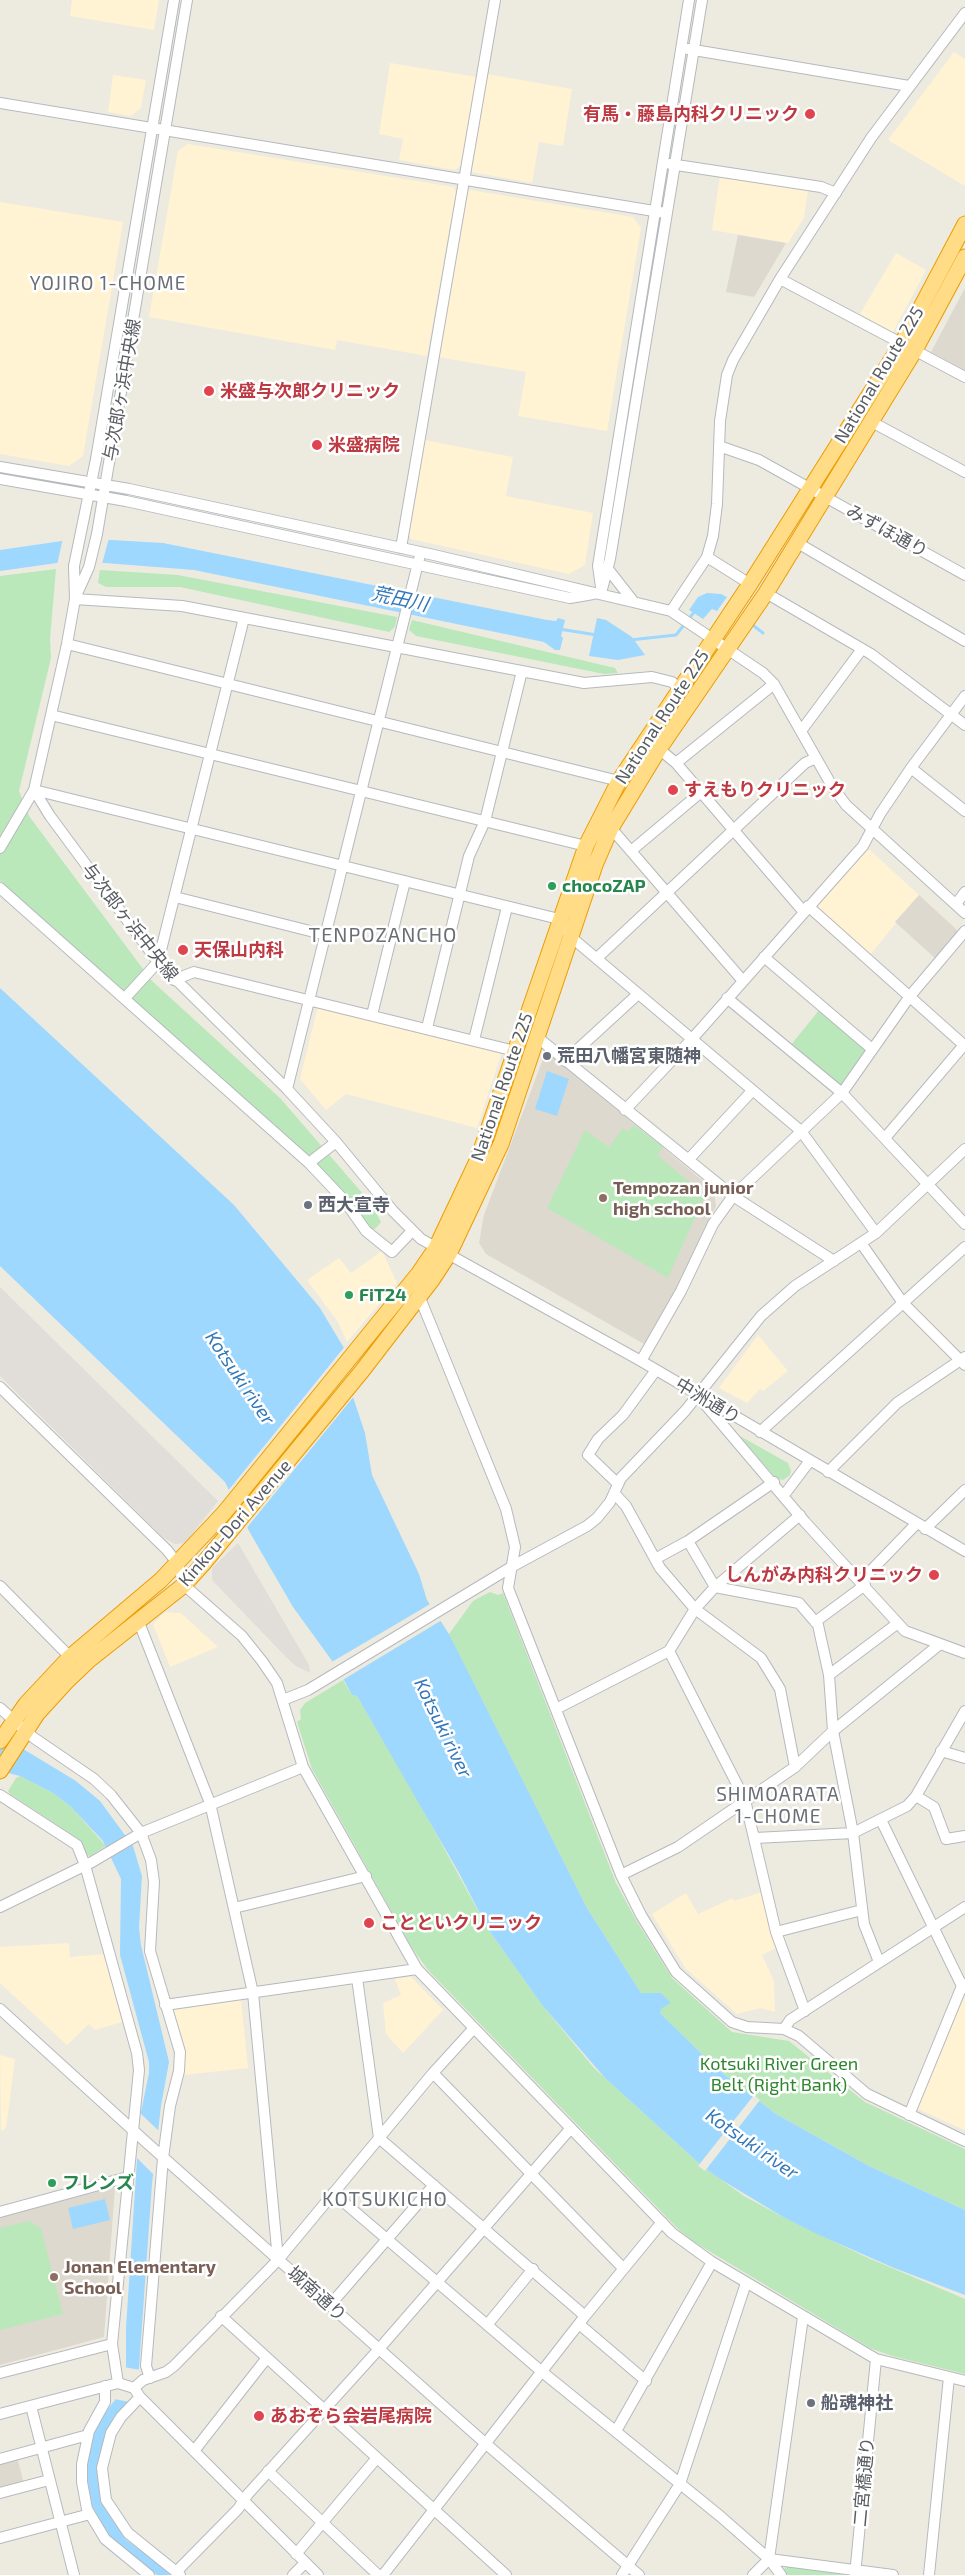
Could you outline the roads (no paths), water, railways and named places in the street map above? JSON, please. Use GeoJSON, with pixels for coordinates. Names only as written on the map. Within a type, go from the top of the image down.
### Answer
{"type":"FeatureCollection","features":[{"type":"Feature","properties":{"kind":"highway","name":"National Route 225"},"geometry":{"type":"LineString","coordinates":[[442,1251],[501,1144],[594,866],[611,828],[659,749],[739,636],[870,421],[908,347],[965,224]]}},
{"type":"Feature","properties":{"kind":"highway","name":"National Route 225"},"geometry":{"type":"LineString","coordinates":[[442,1251],[478,1159],[559,919],[586,846],[619,781],[680,689],[708,636],[723,627],[810,488],[908,347],[965,257]]}},
{"type":"Feature","properties":{"kind":"highway","name":"Kinkou-Dori Avenue"},"geometry":{"type":"LineString","coordinates":[[13,1732],[67,1681],[138,1620],[184,1585],[232,1530],[420,1298],[442,1251]]}},
{"type":"Feature","properties":{"kind":"highway","name":"Kinkou-Dori Avenue"},"geometry":{"type":"LineString","coordinates":[[0,1771],[13,1732],[70,1657],[178,1564],[224,1513],[419,1273],[442,1251]]}},
{"type":"Feature","properties":{"kind":"street","name":"与次郎ヶ浜中央線"},"geometry":{"type":"LineString","coordinates":[[174,0],[130,263],[82,532],[74,566],[75,599],[67,644],[34,790],[58,828],[158,962],[174,980],[287,1089],[336,1142],[412,1231],[442,1251]]}},
{"type":"Feature","properties":{"kind":"street","name":"与次郎ヶ浜中央線"},"geometry":{"type":"LineString","coordinates":[[75,599],[89,567],[97,534],[187,0]]}},
{"type":"Feature","properties":{"kind":"street"},"geometry":{"type":"LineString","coordinates":[[401,548],[495,0]]}},
{"type":"Feature","properties":{"kind":"street"},"geometry":{"type":"LineString","coordinates":[[602,593],[598,566],[689,0]]}},
{"type":"Feature","properties":{"kind":"street"},"geometry":{"type":"LineString","coordinates":[[602,593],[608,569],[702,0]]}},
{"type":"Feature","properties":{"kind":"street"},"geometry":{"type":"LineString","coordinates":[[671,611],[706,557],[713,536],[717,504],[719,446],[727,375],[741,344],[780,279],[836,193],[909,86],[965,13]]}},
{"type":"Feature","properties":{"kind":"street"},"geometry":{"type":"LineString","coordinates":[[170,24],[183,26]]}},
{"type":"Feature","properties":{"kind":"street"},"geometry":{"type":"LineString","coordinates":[[681,48],[909,86]]}},
{"type":"Feature","properties":{"kind":"street"},"geometry":{"type":"LineString","coordinates":[[0,104],[666,213]]}},
{"type":"Feature","properties":{"kind":"street"},"geometry":{"type":"LineString","coordinates":[[663,163],[821,187],[836,193]]}},
{"type":"Feature","properties":{"kind":"street"},"geometry":{"type":"LineString","coordinates":[[141,198],[154,199]]}},
{"type":"Feature","properties":{"kind":"street"},"geometry":{"type":"LineString","coordinates":[[130,263],[142,265]]}},
{"type":"Feature","properties":{"kind":"street"},"geometry":{"type":"LineString","coordinates":[[780,279],[965,377]]}},
{"type":"Feature","properties":{"kind":"street"},"geometry":{"type":"LineString","coordinates":[[870,421],[965,472]]}},
{"type":"Feature","properties":{"kind":"street","name":"みずほ通り"},"geometry":{"type":"LineString","coordinates":[[719,446],[759,460],[965,575]]}},
{"type":"Feature","properties":{"kind":"street"},"geometry":{"type":"LineString","coordinates":[[0,467],[105,485],[421,552],[602,593],[671,611],[764,672],[774,684],[832,786],[846,804],[872,830],[965,913]]}},
{"type":"Feature","properties":{"kind":"street"},"geometry":{"type":"LineString","coordinates":[[0,479],[103,496],[570,598],[602,593]]}},
{"type":"Feature","properties":{"kind":"street"},"geometry":{"type":"LineString","coordinates":[[277,534],[281,522]]}},
{"type":"Feature","properties":{"kind":"street"},"geometry":{"type":"LineString","coordinates":[[796,542],[965,641]]}},
{"type":"Feature","properties":{"kind":"street"},"geometry":{"type":"LineString","coordinates":[[287,1089],[363,792],[421,552]]}},
{"type":"Feature","properties":{"kind":"street"},"geometry":{"type":"LineString","coordinates":[[706,557],[748,588]]}},
{"type":"Feature","properties":{"kind":"street"},"geometry":{"type":"LineString","coordinates":[[608,569],[633,601]]}},
{"type":"Feature","properties":{"kind":"street"},"geometry":{"type":"LineString","coordinates":[[764,596],[862,649],[965,725]]}},
{"type":"Feature","properties":{"kind":"street"},"geometry":{"type":"LineString","coordinates":[[75,599],[182,606],[397,646],[584,684],[652,677],[672,682],[680,689]]}},
{"type":"Feature","properties":{"kind":"street"},"geometry":{"type":"LineString","coordinates":[[125,998],[158,962],[244,618]]}},
{"type":"Feature","properties":{"kind":"street"},"geometry":{"type":"LineString","coordinates":[[67,644],[380,720],[619,781]]}},
{"type":"Feature","properties":{"kind":"street"},"geometry":{"type":"LineString","coordinates":[[801,731],[862,649]]}},
{"type":"Feature","properties":{"kind":"street"},"geometry":{"type":"LineString","coordinates":[[427,1028],[469,856],[485,821],[522,671]]}},
{"type":"Feature","properties":{"kind":"street"},"geometry":{"type":"LineString","coordinates":[[676,763],[774,684]]}},
{"type":"Feature","properties":{"kind":"street"},"geometry":{"type":"LineString","coordinates":[[625,1110],[692,1040],[806,908],[863,846],[880,814],[910,768],[965,696]]}},
{"type":"Feature","properties":{"kind":"street"},"geometry":{"type":"LineString","coordinates":[[51,715],[586,846]]}},
{"type":"Feature","properties":{"kind":"street"},"geometry":{"type":"LineString","coordinates":[[659,749],[676,763],[733,830],[806,908],[910,996],[965,1046],[884,1138]]}},
{"type":"Feature","properties":{"kind":"street"},"geometry":{"type":"LineString","coordinates":[[597,958],[805,763],[816,758]]}},
{"type":"Feature","properties":{"kind":"street"},"geometry":{"type":"LineString","coordinates":[[910,768],[965,811]]}},
{"type":"Feature","properties":{"kind":"street"},"geometry":{"type":"LineString","coordinates":[[0,848],[34,790],[559,919],[571,937],[801,1131],[876,1232]]}},
{"type":"Feature","properties":{"kind":"street"},"geometry":{"type":"LineString","coordinates":[[631,851],[700,793]]}},
{"type":"Feature","properties":{"kind":"street"},"geometry":{"type":"LineString","coordinates":[[611,828],[743,981]]}},
{"type":"Feature","properties":{"kind":"street"},"geometry":{"type":"LineString","coordinates":[[372,1015],[405,881]]}},
{"type":"Feature","properties":{"kind":"street"},"geometry":{"type":"LineString","coordinates":[[0,888],[309,1163],[344,1200],[366,1231],[392,1252],[412,1231]]}},
{"type":"Feature","properties":{"kind":"street"},"geometry":{"type":"LineString","coordinates":[[956,904],[965,892]]}},
{"type":"Feature","properties":{"kind":"street"},"geometry":{"type":"LineString","coordinates":[[175,897],[326,935]]}},
{"type":"Feature","properties":{"kind":"street"},"geometry":{"type":"LineString","coordinates":[[474,1040],[507,906]]}},
{"type":"Feature","properties":{"kind":"street"},"geometry":{"type":"LineString","coordinates":[[641,1361],[681,1291],[713,1224],[733,1196],[842,1093],[910,996],[965,931]]}},
{"type":"Feature","properties":{"kind":"street"},"geometry":{"type":"LineString","coordinates":[[764,957],[872,1049]]}},
{"type":"Feature","properties":{"kind":"street"},"geometry":{"type":"LineString","coordinates":[[174,980],[194,972],[515,1050]]}},
{"type":"Feature","properties":{"kind":"street"},"geometry":{"type":"LineString","coordinates":[[565,1061],[637,994]]}},
{"type":"Feature","properties":{"kind":"street"},"geometry":{"type":"LineString","coordinates":[[727,998],[842,1093],[965,1224]]}},
{"type":"Feature","properties":{"kind":"street"},"geometry":{"type":"LineString","coordinates":[[537,1036],[625,1110],[689,1159],[733,1196],[834,1260]]}},
{"type":"Feature","properties":{"kind":"street"},"geometry":{"type":"LineString","coordinates":[[689,1159],[752,1091]]}},
{"type":"Feature","properties":{"kind":"street"},"geometry":{"type":"LineString","coordinates":[[309,1163],[336,1142]]}},
{"type":"Feature","properties":{"kind":"street"},"geometry":{"type":"LineString","coordinates":[[283,1700],[314,1686],[513,1566],[587,1526],[598,1518],[616,1488],[697,1395],[761,1316],[795,1286],[876,1232],[965,1149]]}},
{"type":"Feature","properties":{"kind":"street"},"geometry":{"type":"LineString","coordinates":[[828,1472],[897,1403],[963,1360],[903,1303],[861,1243]]}},
{"type":"Feature","properties":{"kind":"street"},"geometry":{"type":"LineString","coordinates":[[760,1432],[965,1247]]}},
{"type":"Feature","properties":{"kind":"street","name":"中洲通り"},"geometry":{"type":"LineString","coordinates":[[442,1251],[641,1361],[809,1462],[965,1551]]}},
{"type":"Feature","properties":{"kind":"street"},"geometry":{"type":"LineString","coordinates":[[420,1298],[506,1509],[515,1547],[508,1588],[621,1875],[641,1915],[676,1972],[732,2022],[747,2027],[784,2029],[799,2036],[867,2094],[965,2141]]}},
{"type":"Feature","properties":{"kind":"street"},"geometry":{"type":"LineString","coordinates":[[656,1370],[623,1414],[598,1439],[588,1455],[616,1488],[655,1560],[694,1608],[761,1658],[780,1689],[795,1767]]}},
{"type":"Feature","properties":{"kind":"street"},"geometry":{"type":"LineString","coordinates":[[0,1387],[178,1564],[184,1585],[242,1636],[272,1676],[283,1700],[303,1767],[417,1969],[672,2233],[712,2262],[876,2359],[965,2381]]}},
{"type":"Feature","properties":{"kind":"street"},"geometry":{"type":"LineString","coordinates":[[697,1395],[774,1482],[800,1515],[905,1631],[965,1653]]}},
{"type":"Feature","properties":{"kind":"street"},"geometry":{"type":"LineString","coordinates":[[784,1495],[809,1462]]}},
{"type":"Feature","properties":{"kind":"street"},"geometry":{"type":"LineString","coordinates":[[655,1560],[688,1541],[774,1482]]}},
{"type":"Feature","properties":{"kind":"street"},"geometry":{"type":"LineString","coordinates":[[815,1622],[863,1583],[921,1526],[965,1490]]}},
{"type":"Feature","properties":{"kind":"street"},"geometry":{"type":"LineString","coordinates":[[556,1709],[669,1651],[694,1608],[800,1515]]}},
{"type":"Feature","properties":{"kind":"street"},"geometry":{"type":"LineString","coordinates":[[688,1541],[716,1588],[799,1603],[818,1625],[829,1675],[833,1731],[853,1833],[864,1924],[879,1962]]}},
{"type":"Feature","properties":{"kind":"street"},"geometry":{"type":"LineString","coordinates":[[0,1586],[70,1657]]}},
{"type":"Feature","properties":{"kind":"street"},"geometry":{"type":"LineString","coordinates":[[138,1620],[210,1804],[253,1993],[278,2260]]}},
{"type":"Feature","properties":{"kind":"street"},"geometry":{"type":"LineString","coordinates":[[829,1675],[898,1623]]}},
{"type":"Feature","properties":{"kind":"street"},"geometry":{"type":"LineString","coordinates":[[621,1875],[678,1847],[744,1800],[795,1767],[833,1731],[940,1644]]}},
{"type":"Feature","properties":{"kind":"street"},"geometry":{"type":"LineString","coordinates":[[669,1651],[744,1800],[755,1838],[776,1932],[805,2011]]}},
{"type":"Feature","properties":{"kind":"street"},"geometry":{"type":"LineString","coordinates":[[0,1708],[13,1732],[94,1779],[111,1796],[151,1860],[154,1882],[150,1951],[180,2052],[179,2071],[170,2106],[161,2156],[146,2366],[150,2378]]}},
{"type":"Feature","properties":{"kind":"street"},"geometry":{"type":"LineString","coordinates":[[755,1838],[853,1833],[907,1806],[916,1796],[965,1711]]}},
{"type":"Feature","properties":{"kind":"street"},"geometry":{"type":"LineString","coordinates":[[941,1751],[965,1758]]}},
{"type":"Feature","properties":{"kind":"street"},"geometry":{"type":"LineString","coordinates":[[0,1907],[85,1865],[137,1836],[210,1804],[303,1767]]}},
{"type":"Feature","properties":{"kind":"street"},"geometry":{"type":"LineString","coordinates":[[0,1795],[77,1845],[85,1865],[137,2053],[139,2070],[134,2131],[112,2344],[118,2383]]}},
{"type":"Feature","properties":{"kind":"street"},"geometry":{"type":"LineString","coordinates":[[916,1796],[934,1807],[946,1839],[965,1836]]}},
{"type":"Feature","properties":{"kind":"street"},"geometry":{"type":"LineString","coordinates":[[881,1820],[964,1986],[909,2115]]}},
{"type":"Feature","properties":{"kind":"street"},"geometry":{"type":"LineString","coordinates":[[234,1908],[366,1876]]}},
{"type":"Feature","properties":{"kind":"street"},"geometry":{"type":"LineString","coordinates":[[784,2029],[790,2020],[965,1908]]}},
{"type":"Feature","properties":{"kind":"street"},"geometry":{"type":"LineString","coordinates":[[776,1932],[862,1910]]}},
{"type":"Feature","properties":{"kind":"street"},"geometry":{"type":"LineString","coordinates":[[165,2005],[417,1969]]}},
{"type":"Feature","properties":{"kind":"street"},"geometry":{"type":"LineString","coordinates":[[357,1978],[379,2138],[532,2269],[582,2320],[646,2380]]}},
{"type":"Feature","properties":{"kind":"street","name":"城南通り"},"geometry":{"type":"LineString","coordinates":[[0,2009],[161,2156],[379,2350],[639,2575]]}},
{"type":"Feature","properties":{"kind":"street"},"geometry":{"type":"LineString","coordinates":[[474,2028],[433,2073],[278,2260],[174,2366],[166,2372],[144,2380],[111,2434],[102,2468],[106,2500],[128,2533],[179,2573],[238,2509],[243,2500],[268,2471],[379,2350],[571,2128]]}},
{"type":"Feature","properties":{"kind":"street"},"geometry":{"type":"LineString","coordinates":[[433,2073],[623,2268]]}},
{"type":"Feature","properties":{"kind":"street"},"geometry":{"type":"LineString","coordinates":[[0,2212],[128,2177]]}},
{"type":"Feature","properties":{"kind":"street"},"geometry":{"type":"LineString","coordinates":[[330,2305],[386,2238],[434,2185]]}},
{"type":"Feature","properties":{"kind":"street"},"geometry":{"type":"LineString","coordinates":[[333,2194],[541,2372],[616,2431],[770,2559],[781,2575]]}},
{"type":"Feature","properties":{"kind":"street"},"geometry":{"type":"LineString","coordinates":[[383,2575],[623,2268],[662,2222]]}},
{"type":"Feature","properties":{"kind":"street"},"geometry":{"type":"LineString","coordinates":[[616,2431],[712,2262]]}},
{"type":"Feature","properties":{"kind":"street"},"geometry":{"type":"LineString","coordinates":[[487,2325],[532,2269]]}},
{"type":"Feature","properties":{"kind":"street"},"geometry":{"type":"LineString","coordinates":[[622,2575],[627,2564],[680,2484],[746,2283]]}},
{"type":"Feature","properties":{"kind":"street"},"geometry":{"type":"LineString","coordinates":[[221,2316],[501,2573]]}},
{"type":"Feature","properties":{"kind":"street"},"geometry":{"type":"LineString","coordinates":[[753,2575],[770,2559],[803,2317]]}},
{"type":"Feature","properties":{"kind":"street"},"geometry":{"type":"LineString","coordinates":[[0,2373],[112,2344]]}},
{"type":"Feature","properties":{"kind":"street"},"geometry":{"type":"LineString","coordinates":[[194,2451],[266,2359]]}},
{"type":"Feature","properties":{"kind":"street","name":"二宮橋通り"},"geometry":{"type":"LineString","coordinates":[[855,2573],[876,2359]]}},
{"type":"Feature","properties":{"kind":"street"},"geometry":{"type":"LineString","coordinates":[[929,2575],[950,2378]]}},
{"type":"Feature","properties":{"kind":"street"},"geometry":{"type":"LineString","coordinates":[[0,2414],[118,2383],[137,2392],[318,2575]]}},
{"type":"Feature","properties":{"kind":"street"},"geometry":{"type":"LineString","coordinates":[[106,2386],[105,2402],[88,2435],[82,2473],[90,2514],[105,2540],[150,2575]]}},
{"type":"Feature","properties":{"kind":"street"},"geometry":{"type":"LineString","coordinates":[[31,2406],[74,2575]]}},
{"type":"Feature","properties":{"kind":"street"},"geometry":{"type":"LineString","coordinates":[[0,2459],[88,2435]]}},
{"type":"Feature","properties":{"kind":"street"},"geometry":{"type":"LineString","coordinates":[[296,2554],[376,2459]]}},
{"type":"Feature","properties":{"kind":"street"},"geometry":{"type":"LineString","coordinates":[[268,2471],[378,2575]]}},
{"type":"Feature","properties":{"kind":"street"},"geometry":{"type":"LineString","coordinates":[[0,2493],[49,2480]]}},
{"type":"Feature","properties":{"kind":"street"},"geometry":{"type":"LineString","coordinates":[[0,2538],[90,2514]]}},
{"type":"Feature","properties":{"kind":"street"},"geometry":{"type":"LineString","coordinates":[[770,2559],[855,2573],[893,2575]]}},
{"type":"Feature","properties":{"kind":"street"},"geometry":{"type":"LineString","coordinates":[[293,2575],[305,2563]]}},
{"type":"Feature","properties":{"kind":"water"},"geometry":{"type":"Polygon","coordinates":[[[112,540],[163,543],[547,620],[556,621],[558,618],[565,620],[561,636],[563,638],[560,650],[555,650],[544,642],[194,570],[105,563],[57,563],[0,571],[0,550],[62,541],[112,540]]]}},
{"type":"Feature","properties":{"kind":"water"},"geometry":{"type":"Polygon","coordinates":[[[707,593],[721,594],[727,597],[717,611],[712,609],[703,619],[689,610],[698,597],[707,593]]]}},
{"type":"Feature","properties":{"kind":"water"},"geometry":{"type":"Polygon","coordinates":[[[597,618],[606,620],[632,637],[645,655],[618,660],[589,656],[597,618]]]}},
{"type":"Feature","properties":{"kind":"water","name":"Kotsuki river"},"geometry":{"type":"Polygon","coordinates":[[[0,988],[234,1205],[320,1308],[344,1348],[353,1397],[365,1433],[372,1475],[419,1574],[427,1600],[449,1634],[587,1908],[641,1993],[661,1993],[671,2003],[662,2008],[660,2013],[717,2069],[776,2114],[869,2166],[965,2210],[965,2295],[894,2268],[817,2234],[783,2217],[720,2179],[702,2166],[605,2078],[542,2005],[488,1929],[459,1873],[357,1696],[352,1695],[338,1669],[293,1607],[249,1531],[225,1482],[0,1266],[0,988]]]}},
{"type":"Feature","properties":{"kind":"water"},"geometry":{"type":"Polygon","coordinates":[[[547,1071],[569,1079],[557,1116],[535,1109],[547,1071]]]}},
{"type":"Feature","properties":{"kind":"water"},"geometry":{"type":"Polygon","coordinates":[[[0,1735],[76,1781],[100,1801],[133,1846],[142,1876],[139,1928],[141,1945],[169,2062],[161,2106],[152,2184],[139,2368],[128,2403],[108,2434],[103,2502],[125,2539],[174,2575],[157,2575],[124,2550],[103,2529],[91,2503],[86,2473],[91,2436],[103,2415],[115,2400],[126,2366],[126,2328],[137,2160],[141,2112],[149,2073],[149,2062],[120,1955],[121,1879],[103,1841],[70,1806],[53,1793],[20,1776],[0,1771],[0,1735]]]}},
{"type":"Feature","properties":{"kind":"water"},"geometry":{"type":"Polygon","coordinates":[[[105,2199],[110,2220],[73,2229],[68,2208],[105,2199]]]}},
{"type":"Feature","properties":{"kind":"waterway","name":"荒田川"},"geometry":{"type":"LineString","coordinates":[[630,640],[676,635],[695,611]]}},
{"type":"Feature","properties":{"kind":"waterway","name":"荒田川"},"geometry":{"type":"LineString","coordinates":[[750,623],[763,633]]}},
{"type":"Feature","properties":{"kind":"waterway","name":"荒田川"},"geometry":{"type":"LineString","coordinates":[[559,629],[597,635]]}},
{"type":"Feature","properties":{"kind":"place","name":"有馬・藤島内科クリニック"},"geometry":{"type":"Point","coordinates":[810,114]}},
{"type":"Feature","properties":{"kind":"place","name":"米盛与次郎クリニック"},"geometry":{"type":"Point","coordinates":[209,391]}},
{"type":"Feature","properties":{"kind":"place","name":"米盛病院"},"geometry":{"type":"Point","coordinates":[317,445]}},
{"type":"Feature","properties":{"kind":"place","name":"すえもりクリニック"},"geometry":{"type":"Point","coordinates":[673,790]}},
{"type":"Feature","properties":{"kind":"place","name":"chocoZAP"},"geometry":{"type":"Point","coordinates":[552,886]}},
{"type":"Feature","properties":{"kind":"place","name":"天保山内科"},"geometry":{"type":"Point","coordinates":[183,950]}},
{"type":"Feature","properties":{"kind":"place","name":"荒田八幡宮東随神"},"geometry":{"type":"Point","coordinates":[547,1056]}},
{"type":"Feature","properties":{"kind":"place","name":"Tempozan junior high school"},"geometry":{"type":"Point","coordinates":[603,1198]}},
{"type":"Feature","properties":{"kind":"place","name":"西大宣寺"},"geometry":{"type":"Point","coordinates":[308,1205]}},
{"type":"Feature","properties":{"kind":"place","name":"FiT24"},"geometry":{"type":"Point","coordinates":[349,1295]}},
{"type":"Feature","properties":{"kind":"place","name":"しんがみ内科クリニック"},"geometry":{"type":"Point","coordinates":[934,1575]}},
{"type":"Feature","properties":{"kind":"place","name":"ことといクリニック"},"geometry":{"type":"Point","coordinates":[369,1923]}},
{"type":"Feature","properties":{"kind":"place","name":"フレンズ"},"geometry":{"type":"Point","coordinates":[52,2183]}},
{"type":"Feature","properties":{"kind":"place","name":"Jonan Elementary School"},"geometry":{"type":"Point","coordinates":[54,2277]}},
{"type":"Feature","properties":{"kind":"place","name":"船魂神社"},"geometry":{"type":"Point","coordinates":[811,2403]}},
{"type":"Feature","properties":{"kind":"place","name":"あおぞら会岩尾病院"},"geometry":{"type":"Point","coordinates":[259,2416]}},
{"type":"Feature","properties":{"kind":"district","name":"YOJIRO 1-CHOME"},"geometry":{"type":"Point","coordinates":[108,284]}},
{"type":"Feature","properties":{"kind":"district","name":"TENPOZANCHO"},"geometry":{"type":"Point","coordinates":[383,935]}},
{"type":"Feature","properties":{"kind":"district","name":"SHIMOARATA 1-CHOME"},"geometry":{"type":"Point","coordinates":[778,1806]}},
{"type":"Feature","properties":{"kind":"district","name":"KOTSUKICHO"},"geometry":{"type":"Point","coordinates":[385,2199]}},
{"type":"Feature","properties":{"kind":"park label","name":"Kotsuki River Green Belt (Right Bank)"},"geometry":{"type":"Point","coordinates":[779,2074]}}]}
